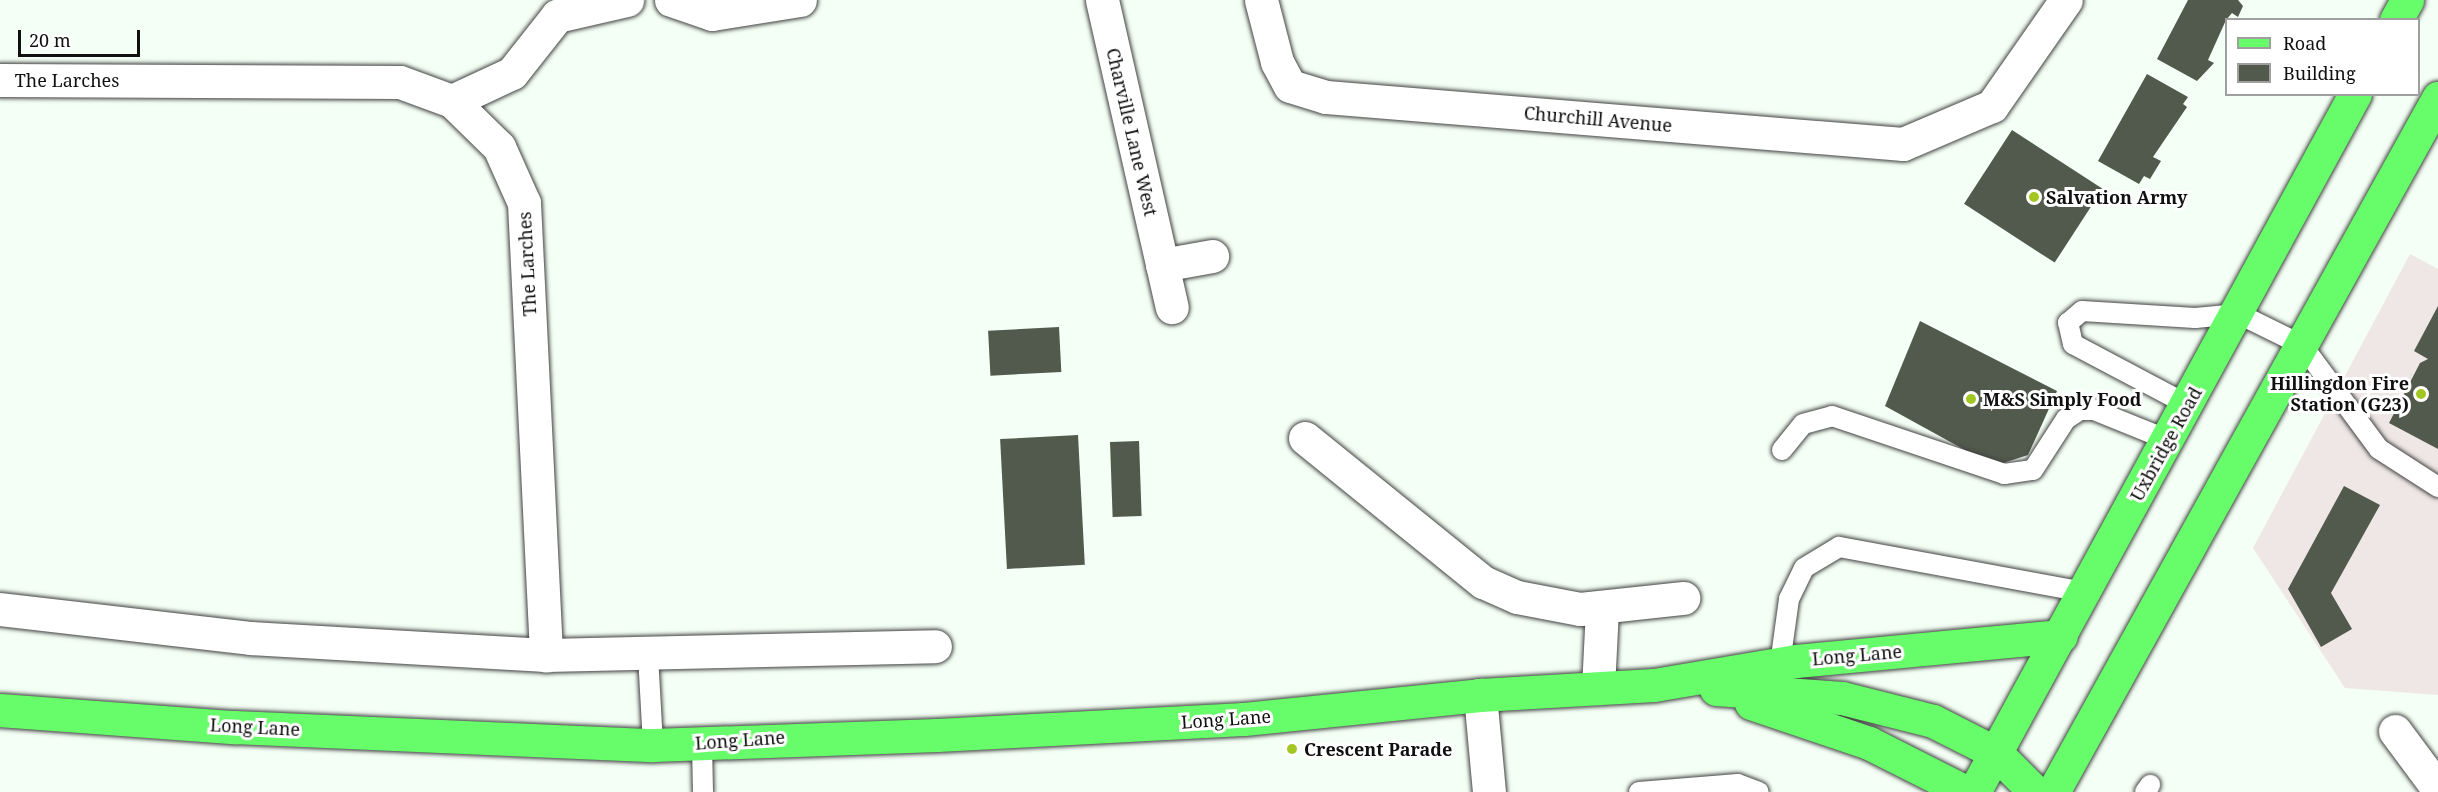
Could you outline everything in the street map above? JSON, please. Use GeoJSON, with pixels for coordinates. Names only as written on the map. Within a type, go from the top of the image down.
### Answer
{"type":"FeatureCollection","features":[{"type":"Feature","properties":{"kind":"main road"},"geometry":{"type":"LineString","coordinates":[[2397,18],[2407,0]]}},
{"type":"Feature","properties":{"kind":"main road","name":"Uxbridge Road"},"geometry":{"type":"LineString","coordinates":[[1974,792],[2239,314],[2354,96]]}},
{"type":"Feature","properties":{"kind":"main road"},"geometry":{"type":"LineString","coordinates":[[2054,792],[2438,98]]}},
{"type":"Feature","properties":{"kind":"main road","name":"Long Lane"},"geometry":{"type":"LineString","coordinates":[[0,710],[234,727],[653,745],[702,744],[1244,719],[1480,695],[1654,685],[1780,664],[2061,636]]}},
{"type":"Feature","properties":{"kind":"main road","name":"Long Lane"},"geometry":{"type":"LineString","coordinates":[[1654,685],[1842,698],[1933,721],[1996,753],[2035,792]]}},
{"type":"Feature","properties":{"kind":"main road","name":"Long Lane"},"geometry":{"type":"LineString","coordinates":[[1700,688],[1869,742],[1966,792]]}},
{"type":"Feature","properties":{"kind":"street"},"geometry":{"type":"LineString","coordinates":[[452,101],[512,73],[556,16],[627,0]]}},
{"type":"Feature","properties":{"kind":"street"},"geometry":{"type":"LineString","coordinates":[[671,0],[712,14],[800,0]]}},
{"type":"Feature","properties":{"kind":"street","name":"Charville Lane West"},"geometry":{"type":"LineString","coordinates":[[1102,0],[1172,307]]}},
{"type":"Feature","properties":{"kind":"street","name":"Churchill Avenue"},"geometry":{"type":"LineString","coordinates":[[1261,0],[1277,62],[1290,86],[1326,97],[1903,144],[1992,106],[2066,0]]}},
{"type":"Feature","properties":{"kind":"street","name":"The Larches"},"geometry":{"type":"LineString","coordinates":[[0,80],[400,82],[452,101],[499,147],[524,203],[546,655]]}},
{"type":"Feature","properties":{"kind":"street"},"geometry":{"type":"LineString","coordinates":[[1162,265],[1212,256]]}},
{"type":"Feature","properties":{"kind":"street"},"geometry":{"type":"LineString","coordinates":[[1305,438],[1483,582],[1517,597],[1602,608],[1683,598]]}},
{"type":"Feature","properties":{"kind":"street"},"geometry":{"type":"LineString","coordinates":[[1598,688],[1602,608]]}},
{"type":"Feature","properties":{"kind":"street"},"geometry":{"type":"LineString","coordinates":[[0,609],[250,638],[546,655],[648,655],[935,646]]}},
{"type":"Feature","properties":{"kind":"street"},"geometry":{"type":"LineString","coordinates":[[1480,695],[1489,792]]}},
{"type":"Feature","properties":{"kind":"street"},"geometry":{"type":"LineString","coordinates":[[2395,731],[2434,789]]}},
{"type":"Feature","properties":{"kind":"lane"},"geometry":{"type":"LineString","coordinates":[[2188,405],[2073,344],[2068,323],[2082,311],[2195,318],[2239,314],[2302,345],[2379,449],[2438,487]]}},
{"type":"Feature","properties":{"kind":"lane"},"geometry":{"type":"LineString","coordinates":[[1782,450],[1803,424],[1832,416],[2004,474],[2033,470],[2066,419],[2080,410],[2094,410],[2168,440]]}},
{"type":"Feature","properties":{"kind":"lane"},"geometry":{"type":"LineString","coordinates":[[1780,664],[1789,599],[1804,568],[1839,548],[2083,592]]}},
{"type":"Feature","properties":{"kind":"lane"},"geometry":{"type":"LineString","coordinates":[[648,655],[653,745]]}},
{"type":"Feature","properties":{"kind":"lane"},"geometry":{"type":"LineString","coordinates":[[702,744],[703,792]]}},
{"type":"Feature","properties":{"kind":"lane"},"geometry":{"type":"LineString","coordinates":[[1639,792],[1738,784],[1759,792]]}},
{"type":"Feature","properties":{"kind":"shaded area"},"geometry":{"type":"Polygon","coordinates":[[[2410,254],[2438,269],[2438,695],[2345,688],[2253,548],[2410,254]]]}},
{"type":"Feature","properties":{"kind":"building"},"geometry":{"type":"Polygon","coordinates":[[[2188,0],[2238,0],[2243,6],[2238,17],[2232,13],[2225,18],[2208,60],[2214,63],[2197,81],[2157,59],[2188,0]]]}},
{"type":"Feature","properties":{"kind":"building"},"geometry":{"type":"Polygon","coordinates":[[[2147,74],[2188,97],[2183,104],[2187,107],[2153,157],[2161,161],[2150,179],[2144,176],[2139,184],[2098,161],[2147,74]]]}},
{"type":"Feature","properties":{"kind":"building","name":"Salvation Army"},"geometry":{"type":"Polygon","coordinates":[[[2012,130],[2103,189],[2055,263],[1964,204],[2012,130]]]}},
{"type":"Feature","properties":{"kind":"building","name":"Hillingdon Fire Station (G23)"},"geometry":{"type":"Polygon","coordinates":[[[2438,306],[2438,449],[2389,423],[2420,363],[2428,359],[2414,351],[2438,306]]]}},
{"type":"Feature","properties":{"kind":"building","name":"M&S Simply Food"},"geometry":{"type":"Polygon","coordinates":[[[1920,321],[2057,391],[2028,455],[1994,466],[1885,406],[1920,321]]]}},
{"type":"Feature","properties":{"kind":"building"},"geometry":{"type":"Polygon","coordinates":[[[1059,327],[1061,372],[990,376],[988,331],[1059,327]]]}},
{"type":"Feature","properties":{"kind":"building"},"geometry":{"type":"Polygon","coordinates":[[[1078,435],[1085,565],[1007,569],[1000,439],[1078,435]]]}},
{"type":"Feature","properties":{"kind":"building"},"geometry":{"type":"Polygon","coordinates":[[[1139,441],[1142,516],[1113,517],[1110,442],[1139,441]]]}},
{"type":"Feature","properties":{"kind":"building"},"geometry":{"type":"Polygon","coordinates":[[[2344,486],[2380,505],[2331,593],[2352,629],[2321,647],[2288,589],[2344,486]]]}},
{"type":"Feature","properties":{"kind":"place","name":"Salvation Army"},"geometry":{"type":"Point","coordinates":[2034,197]}},
{"type":"Feature","properties":{"kind":"place","name":"Hillingdon Fire Station (G23)"},"geometry":{"type":"Point","coordinates":[2421,394]}},
{"type":"Feature","properties":{"kind":"place","name":"M&S Simply Food"},"geometry":{"type":"Point","coordinates":[1971,399]}},
{"type":"Feature","properties":{"kind":"place","name":"Crescent Parade"},"geometry":{"type":"Point","coordinates":[1292,749]}}]}
